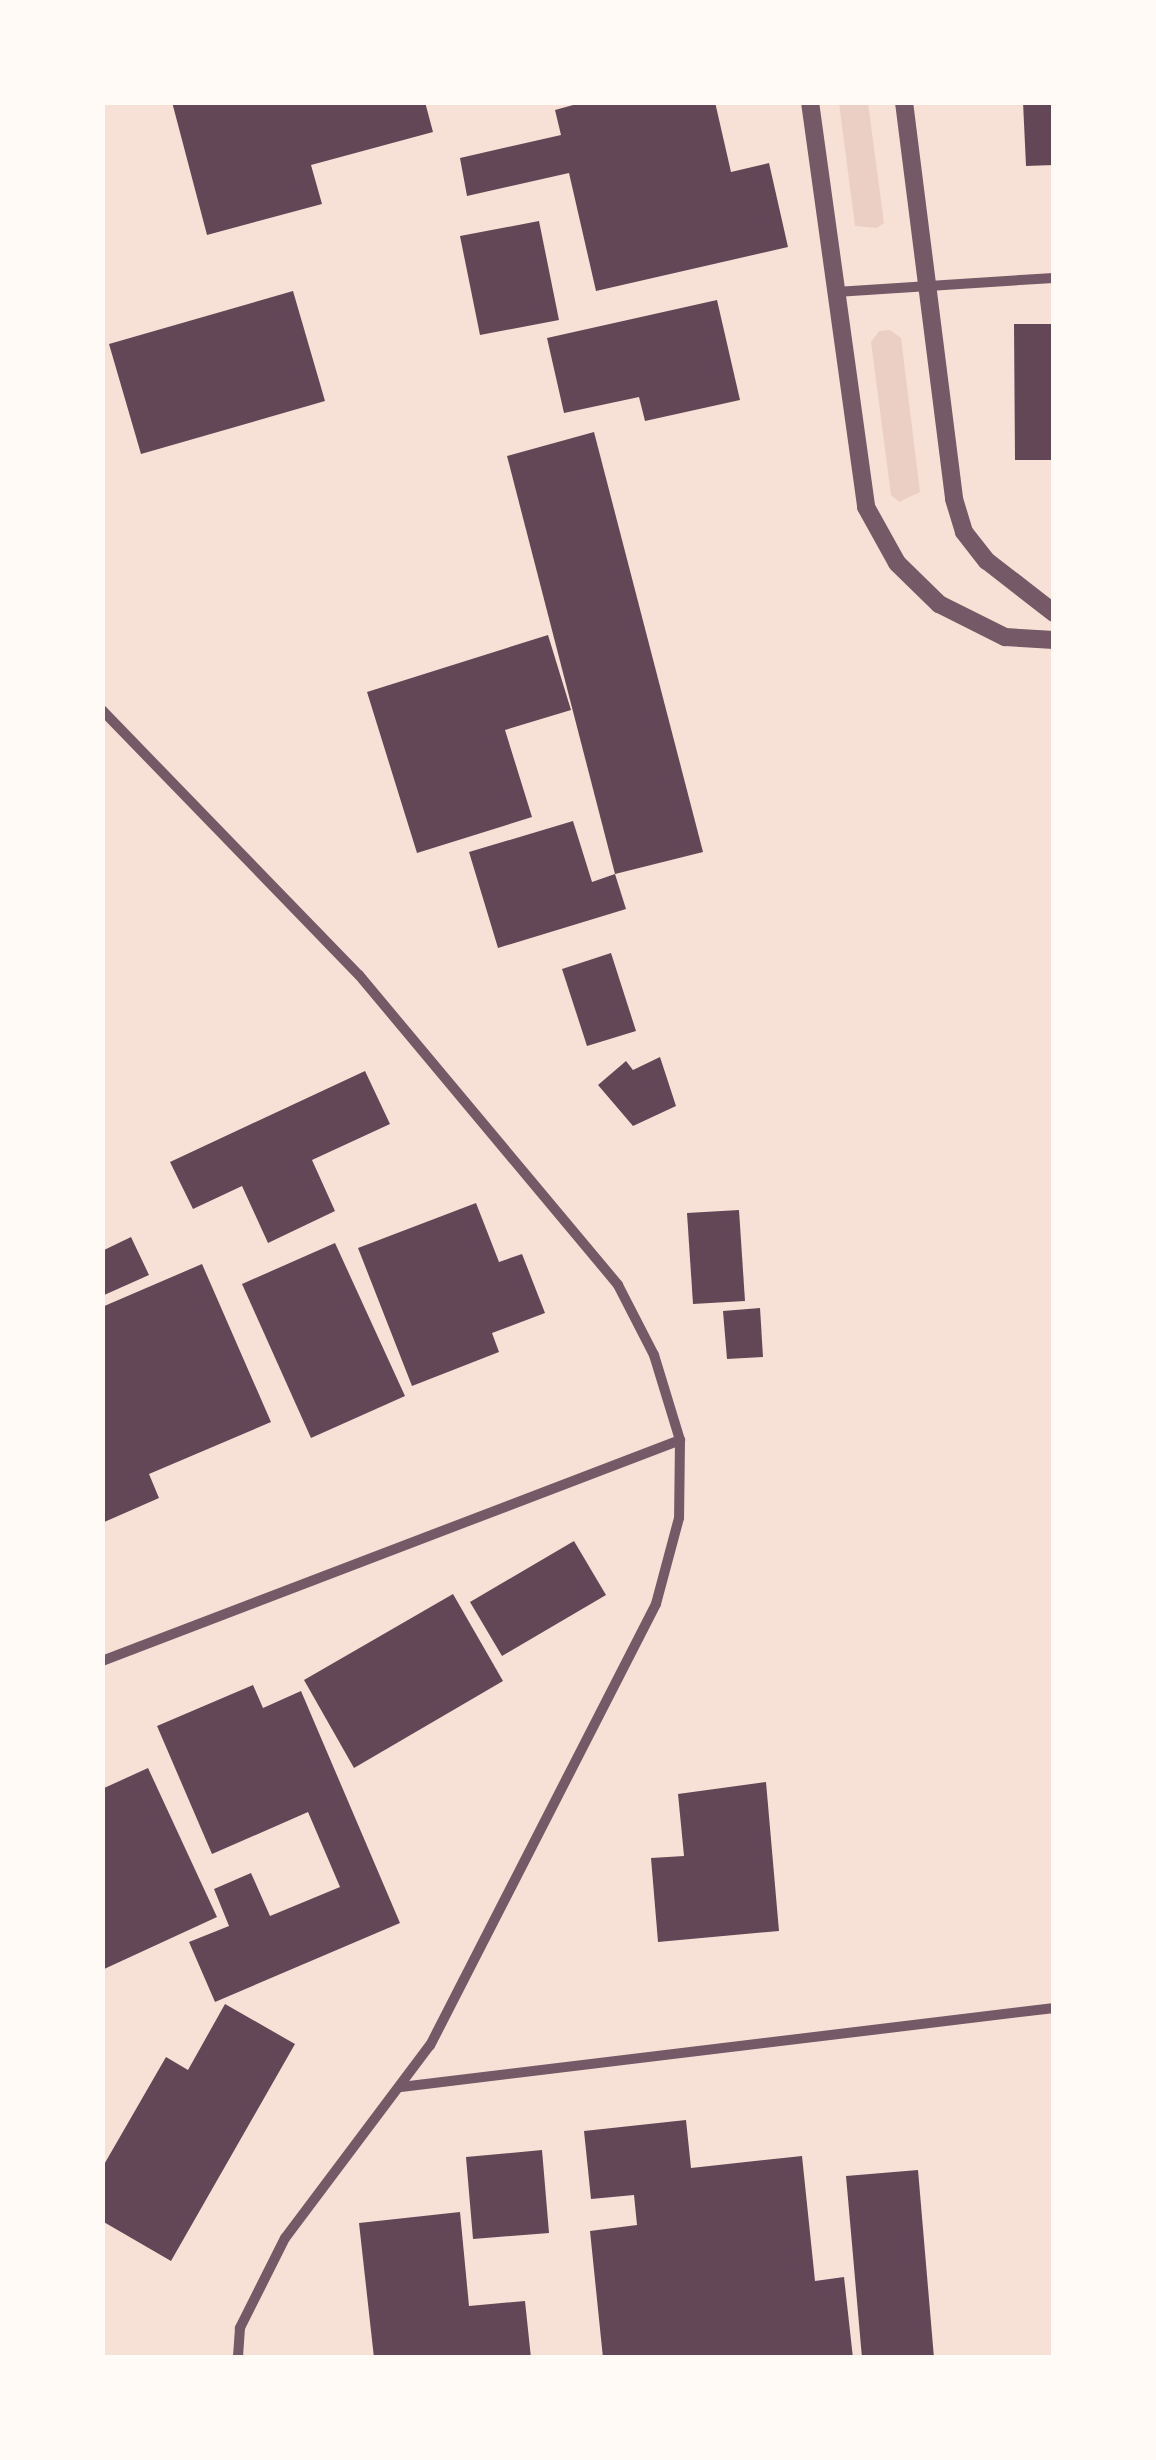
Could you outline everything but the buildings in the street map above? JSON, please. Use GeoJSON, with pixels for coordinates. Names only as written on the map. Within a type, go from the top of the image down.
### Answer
{"type":"FeatureCollection","features":[{"type":"Feature","properties":{"kind":"street"},"geometry":{"type":"LineString","coordinates":[[810,102],[866,507],[897,563],[938,604],[1006,636],[1054,640]]}},
{"type":"Feature","properties":{"kind":"street"},"geometry":{"type":"LineString","coordinates":[[904,102],[954,500],[964,532],[987,561],[1054,612]]}},
{"type":"Feature","properties":{"kind":"street"},"geometry":{"type":"LineString","coordinates":[[836,292],[1054,278]]}},
{"type":"Feature","properties":{"kind":"street"},"geometry":{"type":"LineString","coordinates":[[102,710],[359,975],[618,1285],[654,1356],[680,1440],[679,1518],[656,1604],[430,2045],[285,2238],[240,2328],[238,2358]]}},
{"type":"Feature","properties":{"kind":"street"},"geometry":{"type":"LineString","coordinates":[[102,1662],[680,1440]]}},
{"type":"Feature","properties":{"kind":"street"},"geometry":{"type":"LineString","coordinates":[[401,2088],[1054,2008]]}},
{"type":"Feature","properties":{"kind":"shaded area"},"geometry":{"type":"Polygon","coordinates":[[[839,103],[868,103],[884,223],[877,228],[855,226],[839,103]]]}},
{"type":"Feature","properties":{"kind":"shaded area"},"geometry":{"type":"Polygon","coordinates":[[[890,330],[901,338],[920,492],[899,502],[891,495],[871,342],[879,331],[890,330]]]}}]}
